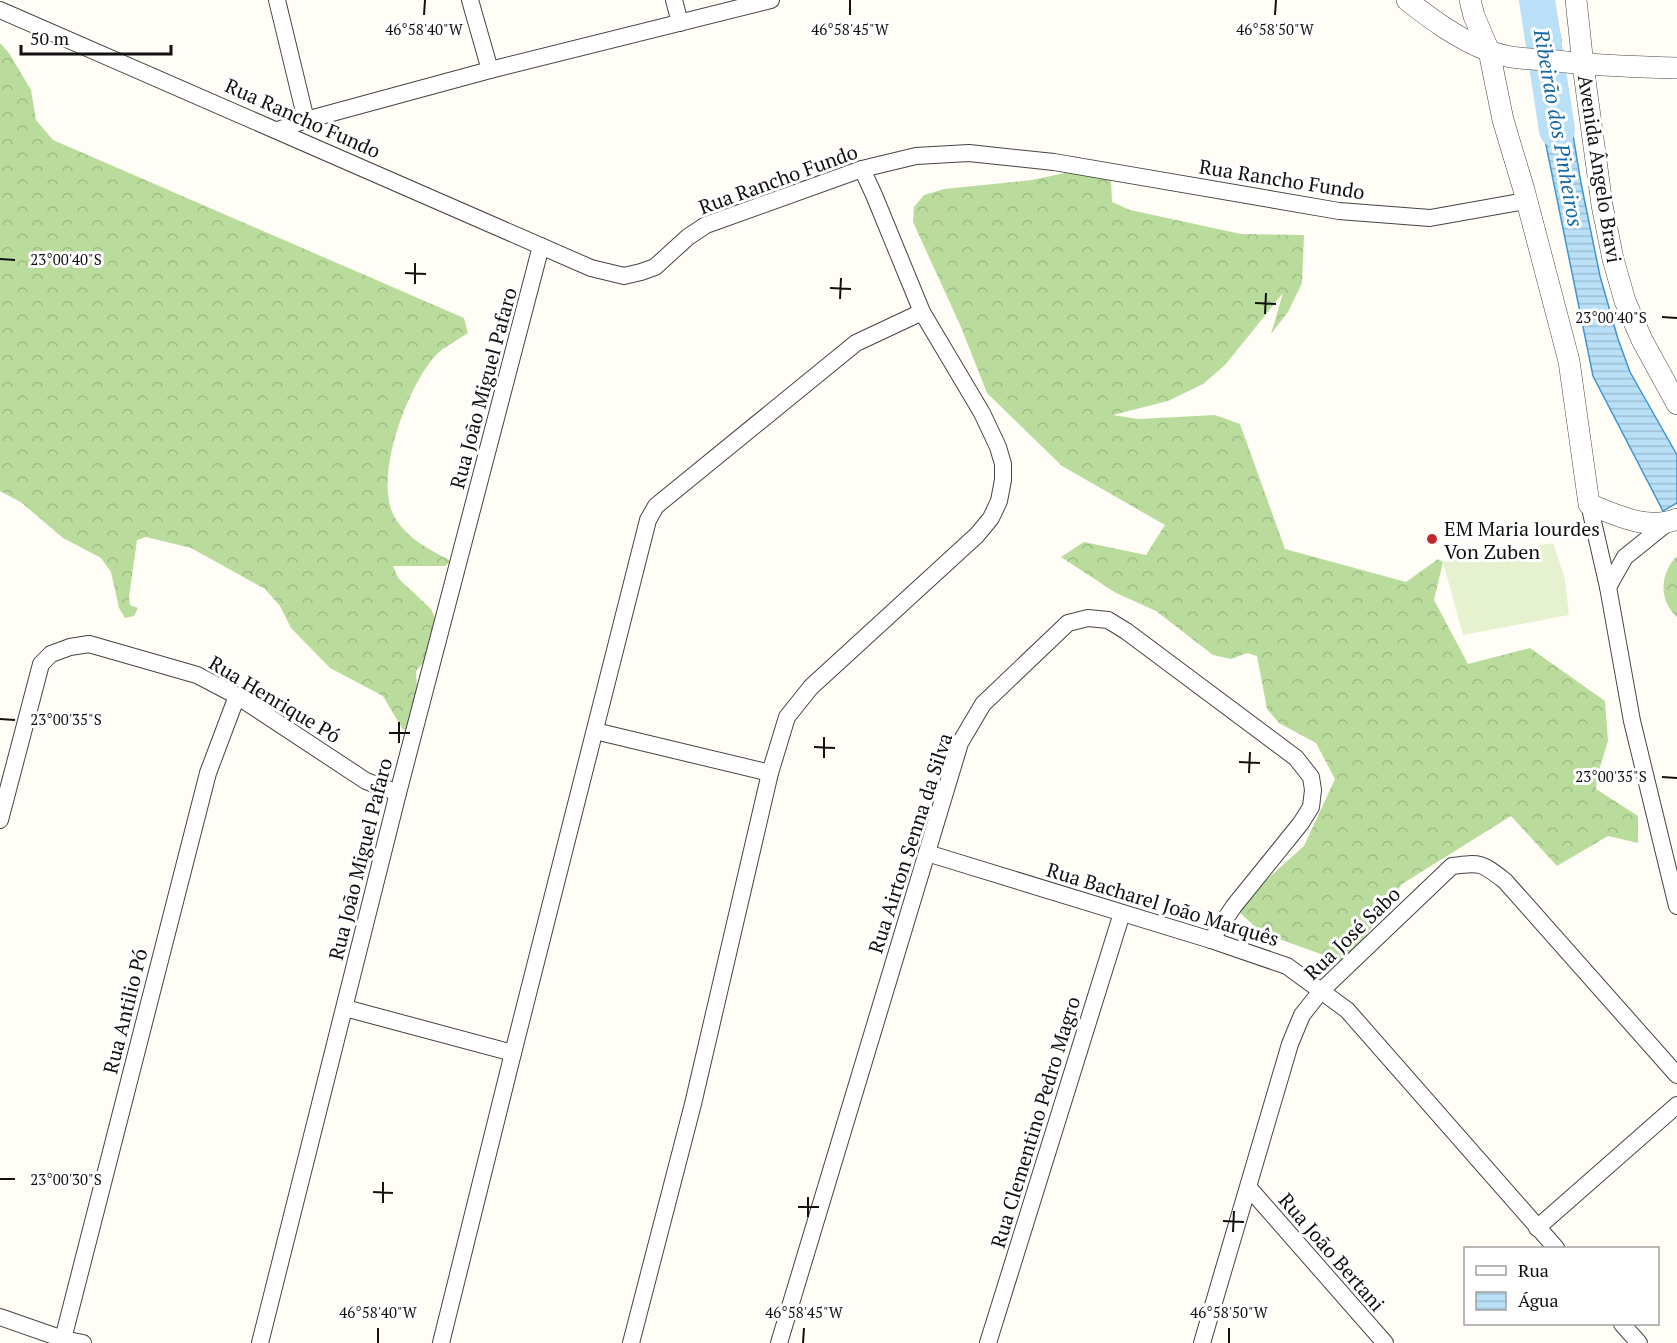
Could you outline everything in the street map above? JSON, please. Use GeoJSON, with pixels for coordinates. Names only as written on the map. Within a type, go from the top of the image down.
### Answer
{"type":"FeatureCollection","features":[{"type":"Feature","properties":{"kind":"street"},"geometry":{"type":"LineString","coordinates":[[277,0],[306,120]]}},
{"type":"Feature","properties":{"kind":"street"},"geometry":{"type":"LineString","coordinates":[[470,0],[490,70]]}},
{"type":"Feature","properties":{"kind":"street"},"geometry":{"type":"LineString","coordinates":[[674,0],[680,23]]}},
{"type":"Feature","properties":{"kind":"street"},"geometry":{"type":"LineString","coordinates":[[278,130],[306,120],[490,70],[771,0]]}},
{"type":"Feature","properties":{"kind":"street"},"geometry":{"type":"LineString","coordinates":[[1407,0],[1440,26],[1489,51],[1521,60],[1677,68]]}},
{"type":"Feature","properties":{"kind":"street"},"geometry":{"type":"LineString","coordinates":[[1470,0],[1474,16],[1489,51],[1503,120],[1569,361],[1589,504],[1608,587],[1632,721],[1677,906]]}},
{"type":"Feature","properties":{"kind":"street","name":"Avenida Ângelo Bravi"},"geometry":{"type":"LineString","coordinates":[[1576,0],[1574,63],[1612,259],[1625,301],[1642,340],[1677,404]]}},
{"type":"Feature","properties":{"kind":"street","name":"Rua Rancho Fundo"},"geometry":{"type":"LineString","coordinates":[[0,10],[591,268],[624,276],[655,267],[688,237],[706,225],[862,169],[916,156],[969,153],[1054,162],[1339,211],[1430,218],[1525,201]]}},
{"type":"Feature","properties":{"kind":"street"},"geometry":{"type":"LineString","coordinates":[[631,1343],[693,1104],[770,773],[787,717],[811,687],[977,535],[991,518],[999,501],[1003,464],[998,447],[982,413],[922,312],[862,169]]}},
{"type":"Feature","properties":{"kind":"street","name":"Rua João Miguel Pafaro"},"geometry":{"type":"LineString","coordinates":[[260,1343],[398,793],[542,246]]}},
{"type":"Feature","properties":{"kind":"street"},"geometry":{"type":"LineString","coordinates":[[441,1343],[643,536],[656,506],[856,344],[922,312]]}},
{"type":"Feature","properties":{"kind":"street"},"geometry":{"type":"LineString","coordinates":[[1589,504],[1627,520],[1672,521]]}},
{"type":"Feature","properties":{"kind":"street"},"geometry":{"type":"LineString","coordinates":[[1608,587],[1625,557],[1672,521]]}},
{"type":"Feature","properties":{"kind":"street","name":"Rua Airton Senna da Silva"},"geometry":{"type":"LineString","coordinates":[[779,1343],[960,743],[983,704],[1068,623],[1088,618],[1108,620],[1126,631],[1296,758],[1311,777],[1313,790],[1311,807],[1234,906],[1211,940]]}},
{"type":"Feature","properties":{"kind":"street","name":"Rua Henrique Pó"},"geometry":{"type":"LineString","coordinates":[[0,820],[41,664],[51,654],[70,647],[89,644],[197,675],[237,696],[366,781],[398,793]]}},
{"type":"Feature","properties":{"kind":"street","name":"Rua Antilio Pó"},"geometry":{"type":"LineString","coordinates":[[63,1339],[208,773],[237,696]]}},
{"type":"Feature","properties":{"kind":"street"},"geometry":{"type":"LineString","coordinates":[[595,731],[770,773]]}},
{"type":"Feature","properties":{"kind":"street","name":"Rua Bacharel João Marquês"},"geometry":{"type":"LineString","coordinates":[[927,853],[1122,912],[1287,966],[1347,1010],[1555,1247]]}},
{"type":"Feature","properties":{"kind":"street","name":"Rua José Sabo"},"geometry":{"type":"LineString","coordinates":[[1202,1343],[1290,1044],[1302,1016],[1321,991],[1452,866],[1484,865],[1505,880],[1677,1075]]}},
{"type":"Feature","properties":{"kind":"street","name":"Rua Clementino Pedro Magro"},"geometry":{"type":"LineString","coordinates":[[988,1343],[1122,912]]}},
{"type":"Feature","properties":{"kind":"street"},"geometry":{"type":"LineString","coordinates":[[345,1008],[513,1053]]}},
{"type":"Feature","properties":{"kind":"street"},"geometry":{"type":"LineString","coordinates":[[1537,1228],[1677,1105]]}},
{"type":"Feature","properties":{"kind":"street","name":"Rua João Bertani"},"geometry":{"type":"LineString","coordinates":[[1249,1188],[1384,1343]]}},
{"type":"Feature","properties":{"kind":"street"},"geometry":{"type":"LineString","coordinates":[[0,1317],[34,1336],[83,1343]]}},
{"type":"Feature","properties":{"kind":"street"},"geometry":{"type":"LineString","coordinates":[[1624,1325],[1640,1343]]}},
{"type":"Feature","properties":{"kind":"green space"},"geometry":{"type":"Polygon","coordinates":[[[0,43],[9,53],[31,90],[36,120],[53,140],[464,318],[468,333],[437,354],[415,386],[397,432],[388,478],[389,499],[399,524],[419,543],[451,561],[445,566],[393,566],[398,578],[431,609],[438,624],[435,649],[416,671],[418,705],[415,726],[403,730],[383,696],[330,668],[291,628],[280,606],[265,589],[191,548],[146,537],[137,540],[129,597],[130,605],[138,608],[134,616],[125,618],[119,608],[111,572],[101,558],[63,538],[22,503],[0,491],[0,43]]]}},
{"type":"Feature","properties":{"kind":"green space"},"geometry":{"type":"Polygon","coordinates":[[[1079,170],[1097,171],[1111,180],[1112,202],[1130,210],[1241,234],[1304,235],[1302,283],[1288,312],[1271,334],[1283,293],[1225,365],[1203,384],[1168,401],[1113,415],[1138,419],[1215,415],[1240,424],[1285,549],[1406,582],[1438,559],[1443,562],[1434,600],[1468,664],[1530,648],[1605,701],[1608,741],[1598,773],[1596,789],[1638,816],[1638,843],[1608,836],[1557,866],[1511,816],[1402,884],[1367,934],[1343,962],[1262,933],[1238,911],[1246,898],[1304,846],[1335,779],[1316,743],[1279,723],[1267,709],[1257,656],[1247,653],[1231,659],[1213,655],[1156,611],[1116,593],[1061,557],[1084,542],[1146,555],[1165,525],[1062,466],[987,393],[961,327],[913,222],[914,207],[924,195],[944,189],[1032,180],[1079,170]]]}},
{"type":"Feature","properties":{"kind":"green space"},"geometry":{"type":"Polygon","coordinates":[[[1553,543],[1565,579],[1569,615],[1463,635],[1443,562],[1553,543]]]}},
{"type":"Feature","properties":{"kind":"green space"},"geometry":{"type":"Polygon","coordinates":[[[1677,556],[1677,617],[1667,603],[1664,586],[1667,570],[1677,556]]]}},
{"type":"Feature","properties":{"kind":"water"},"geometry":{"type":"Polygon","coordinates":[[[1526,0],[1553,0],[1561,41],[1531,38],[1526,0]]]}},
{"type":"Feature","properties":{"kind":"water"},"geometry":{"type":"Polygon","coordinates":[[[1533,81],[1564,81],[1581,183],[1600,276],[1618,339],[1630,372],[1677,455],[1677,503],[1663,511],[1593,376],[1533,81]]]}},
{"type":"Feature","properties":{"kind":"waterway","name":"Ribeirão dos Pinheiros"},"geometry":{"type":"LineString","coordinates":[[1537,0],[1557,130]]}},
{"type":"Feature","properties":{"kind":"place","name":"EM Maria lourdes Von Zuben"},"geometry":{"type":"Point","coordinates":[1432,539]}}]}
